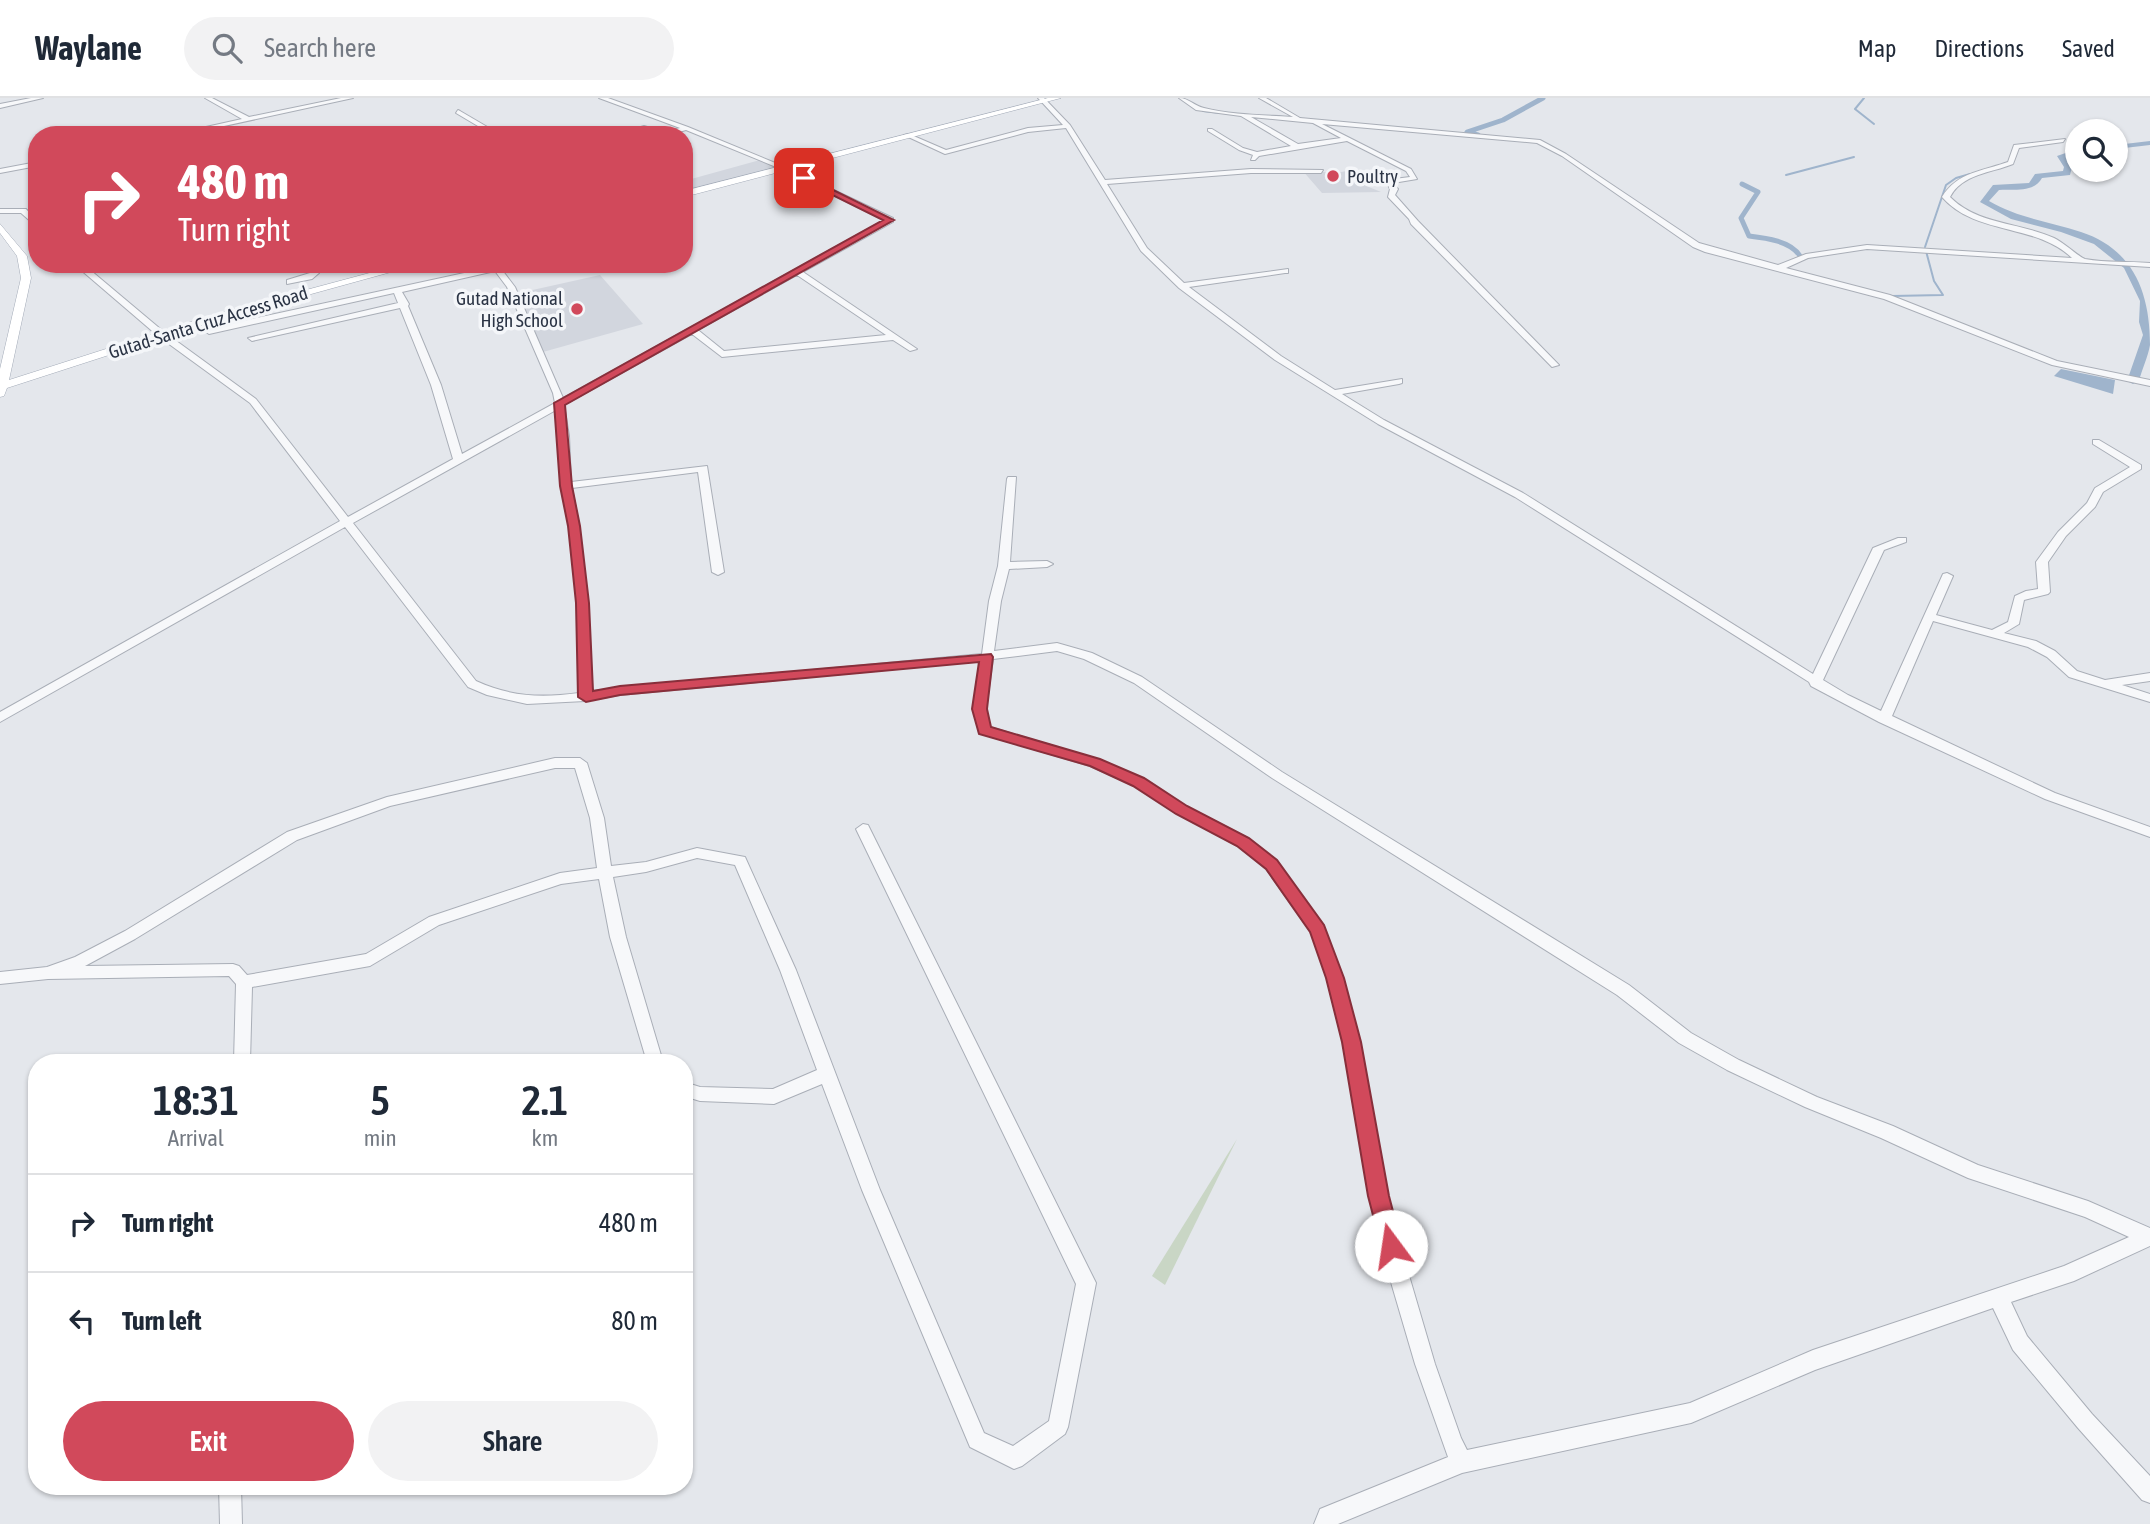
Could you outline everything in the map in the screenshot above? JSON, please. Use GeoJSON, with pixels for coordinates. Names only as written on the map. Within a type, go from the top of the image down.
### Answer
{"type":"FeatureCollection","features":[{"type":"Feature","properties":{"kind":"main road"},"geometry":{"type":"LineString","coordinates":[[693,192],[1043,99],[1057,98]]}},
{"type":"Feature","properties":{"kind":"main road"},"geometry":{"type":"LineString","coordinates":[[0,227],[22,256],[26,278],[1,389]]}},
{"type":"Feature","properties":{"kind":"main road","name":"Gutad-Santa Cruz Access Road"},"geometry":{"type":"LineString","coordinates":[[1,389],[161,334],[381,273]]}},
{"type":"Feature","properties":{"kind":"street"},"geometry":{"type":"LineString","coordinates":[[0,106],[40,98]]}},
{"type":"Feature","properties":{"kind":"street"},"geometry":{"type":"LineString","coordinates":[[208,98],[247,119]]}},
{"type":"Feature","properties":{"kind":"street"},"geometry":{"type":"LineString","coordinates":[[215,126],[350,98]]}},
{"type":"Feature","properties":{"kind":"street"},"geometry":{"type":"LineString","coordinates":[[602,98],[680,126]]}},
{"type":"Feature","properties":{"kind":"street"},"geometry":{"type":"LineString","coordinates":[[1182,98],[1203,110],[1479,134],[1548,145],[1696,245],[1708,250],[1887,297],[2055,363],[2150,383]]}},
{"type":"Feature","properties":{"kind":"street"},"geometry":{"type":"LineString","coordinates":[[1262,98],[1297,118]]}},
{"type":"Feature","properties":{"kind":"street"},"geometry":{"type":"LineString","coordinates":[[1043,99],[1068,126],[1144,249],[1182,286],[1278,358],[1332,393],[1519,495],[1815,683],[1884,719],[2050,796],[2150,832]]}},
{"type":"Feature","properties":{"kind":"street"},"geometry":{"type":"LineString","coordinates":[[458,112],[482,126]]}},
{"type":"Feature","properties":{"kind":"street"},"geometry":{"type":"LineString","coordinates":[[1245,114],[1244,117],[1297,146],[1351,136]]}},
{"type":"Feature","properties":{"kind":"street"},"geometry":{"type":"LineString","coordinates":[[1259,115],[1285,125],[1311,121],[1330,131],[1351,136],[1409,170],[1414,179],[1388,181],[1394,189],[1391,195],[1414,222],[1555,365]]}},
{"type":"Feature","properties":{"kind":"street"},"geometry":{"type":"LineString","coordinates":[[907,135],[945,152],[1028,130],[1068,126]]}},
{"type":"Feature","properties":{"kind":"street"},"geometry":{"type":"LineString","coordinates":[[1210,130],[1241,149],[1258,154]]}},
{"type":"Feature","properties":{"kind":"street"},"geometry":{"type":"LineString","coordinates":[[0,718],[692,328],[890,220],[783,168],[693,131]]}},
{"type":"Feature","properties":{"kind":"street"},"geometry":{"type":"LineString","coordinates":[[1303,137],[1314,142]]}},
{"type":"Feature","properties":{"kind":"street"},"geometry":{"type":"LineString","coordinates":[[2063,139],[2016,146],[2011,163],[1962,179],[1950,190],[1947,197],[1957,208],[1982,219],[2051,238],[2071,250],[2079,260]]}},
{"type":"Feature","properties":{"kind":"street"},"geometry":{"type":"LineString","coordinates":[[1239,158],[1294,147]]}},
{"type":"Feature","properties":{"kind":"street"},"geometry":{"type":"LineString","coordinates":[[1251,172],[1253,158],[1258,154]]}},
{"type":"Feature","properties":{"kind":"street"},"geometry":{"type":"LineString","coordinates":[[1103,182],[1251,172],[1321,171],[1306,165],[1266,168]]}},
{"type":"Feature","properties":{"kind":"street"},"geometry":{"type":"LineString","coordinates":[[0,171],[28,166]]}},
{"type":"Feature","properties":{"kind":"street"},"geometry":{"type":"LineString","coordinates":[[0,211],[23,211],[28,216]]}},
{"type":"Feature","properties":{"kind":"street"},"geometry":{"type":"LineString","coordinates":[[1779,268],[1806,256],[1865,247],[2150,265]]}},
{"type":"Feature","properties":{"kind":"street"},"geometry":{"type":"LineString","coordinates":[[796,271],[913,349]]}},
{"type":"Feature","properties":{"kind":"street"},"geometry":{"type":"LineString","coordinates":[[1182,286],[1285,271]]}},
{"type":"Feature","properties":{"kind":"street"},"geometry":{"type":"LineString","coordinates":[[89,273],[161,334],[253,401],[472,684],[495,697],[530,702],[1057,648],[1088,656],[1138,680],[1276,775],[1623,990],[1685,1038],[1733,1065],[1811,1102],[1887,1132],[1974,1172],[2088,1210],[2127,1226],[2146,1239]]}},
{"type":"Feature","properties":{"kind":"street"},"geometry":{"type":"LineString","coordinates":[[290,282],[315,273]]}},
{"type":"Feature","properties":{"kind":"street"},"geometry":{"type":"LineString","coordinates":[[209,331],[467,273]]}},
{"type":"Feature","properties":{"kind":"street"},"geometry":{"type":"LineString","coordinates":[[501,273],[511,287],[556,385],[566,486],[574,526],[583,603],[586,697]]}},
{"type":"Feature","properties":{"kind":"street"},"geometry":{"type":"LineString","coordinates":[[397,290],[436,385],[458,459]]}},
{"type":"Feature","properties":{"kind":"street"},"geometry":{"type":"LineString","coordinates":[[252,338],[405,304]]}},
{"type":"Feature","properties":{"kind":"street"},"geometry":{"type":"LineString","coordinates":[[692,328],[722,354],[894,337]]}},
{"type":"Feature","properties":{"kind":"street"},"geometry":{"type":"LineString","coordinates":[[1332,393],[1399,381]]}},
{"type":"Feature","properties":{"kind":"street"},"geometry":{"type":"LineString","coordinates":[[1994,633],[2014,624],[2019,598],[2030,593],[2044,592],[2042,562],[2062,534],[2091,505],[2099,490],[2137,467],[2096,442]]}},
{"type":"Feature","properties":{"kind":"street"},"geometry":{"type":"LineString","coordinates":[[566,486],[703,468],[718,572]]}},
{"type":"Feature","properties":{"kind":"street"},"geometry":{"type":"LineString","coordinates":[[1012,479],[1004,566],[995,601],[980,709],[984,730],[1095,763],[1138,782],[1182,810],[1243,842],[1271,864],[1318,930],[1335,978],[1351,1042],[1379,1196],[1398,1272],[1425,1364],[1452,1443],[1462,1462]]}},
{"type":"Feature","properties":{"kind":"street"},"geometry":{"type":"LineString","coordinates":[[1815,683],[1878,548],[1902,540]]}},
{"type":"Feature","properties":{"kind":"street"},"geometry":{"type":"LineString","coordinates":[[1004,566],[1047,564]]}},
{"type":"Feature","properties":{"kind":"street"},"geometry":{"type":"LineString","coordinates":[[1884,719],[1947,576]]}},
{"type":"Feature","properties":{"kind":"street"},"geometry":{"type":"LineString","coordinates":[[1930,617],[2043,649],[2073,674],[2150,698]]}},
{"type":"Feature","properties":{"kind":"street"},"geometry":{"type":"LineString","coordinates":[[2099,684],[2150,677]]}},
{"type":"Feature","properties":{"kind":"street"},"geometry":{"type":"LineString","coordinates":[[78,967],[292,836],[387,802],[555,763],[580,764],[597,818],[618,937],[653,1054]]}},
{"type":"Feature","properties":{"kind":"street"},"geometry":{"type":"LineString","coordinates":[[244,982],[370,960],[434,921],[560,879],[646,867],[697,853],[740,861],[788,970],[871,1189],[977,1440],[1014,1458],[1058,1427],[1086,1283],[863,830]]}},
{"type":"Feature","properties":{"kind":"street"},"geometry":{"type":"LineString","coordinates":[[0,978],[78,967],[233,970],[244,982],[242,1054]]}},
{"type":"Feature","properties":{"kind":"street"},"geometry":{"type":"LineString","coordinates":[[693,1092],[774,1097],[827,1074]]}},
{"type":"Feature","properties":{"kind":"street"},"geometry":{"type":"LineString","coordinates":[[1325,1524],[1328,1517],[1462,1462],[1691,1413],[1813,1360],[2067,1274],[2146,1239]]}},
{"type":"Feature","properties":{"kind":"street"},"geometry":{"type":"LineString","coordinates":[[1998,1297],[2020,1343],[2068,1402],[2150,1492]]}},
{"type":"Feature","properties":{"kind":"street"},"geometry":{"type":"LineString","coordinates":[[230,1495],[231,1524]]}},
{"type":"Feature","properties":{"kind":"shaded area"},"geometry":{"type":"Polygon","coordinates":[[[760,160],[778,168],[693,190],[693,179],[760,160]]]}},
{"type":"Feature","properties":{"kind":"shaded area","name":"Poultry"},"geometry":{"type":"Polygon","coordinates":[[[1302,170],[1335,173],[1347,171],[1363,175],[1366,178],[1362,180],[1364,185],[1381,192],[1322,193],[1302,170]]]}},
{"type":"Feature","properties":{"kind":"shaded area","name":"Gutad National High School"},"geometry":{"type":"Polygon","coordinates":[[[600,275],[643,324],[543,352],[519,293],[600,275]]]}},
{"type":"Feature","properties":{"kind":"green space"},"geometry":{"type":"Polygon","coordinates":[[[1237,1139],[1165,1285],[1152,1276],[1237,1139]]]}},
{"type":"Feature","properties":{"kind":"water"},"geometry":{"type":"Polygon","coordinates":[[[2061,369],[2115,380],[2113,394],[2054,376],[2061,369]]]}},
{"type":"Feature","properties":{"kind":"waterway"},"geometry":{"type":"LineString","coordinates":[[1478,135],[1467,132],[1503,120],[1543,98]]}},
{"type":"Feature","properties":{"kind":"waterway"},"geometry":{"type":"LineString","coordinates":[[1864,98],[1855,109],[1874,124]]}},
{"type":"Feature","properties":{"kind":"waterway"},"geometry":{"type":"LineString","coordinates":[[1203,111],[1221,113]]}},
{"type":"Feature","properties":{"kind":"waterway"},"geometry":{"type":"LineString","coordinates":[[2128,146],[2150,143]]}},
{"type":"Feature","properties":{"kind":"waterway"},"geometry":{"type":"LineString","coordinates":[[2065,155],[2061,156],[2065,162]]}},
{"type":"Feature","properties":{"kind":"waterway"},"geometry":{"type":"LineString","coordinates":[[1786,175],[1854,157]]}},
{"type":"Feature","properties":{"kind":"waterway"},"geometry":{"type":"LineString","coordinates":[[2065,173],[2038,176],[2031,186],[1996,187],[1984,202],[2014,217],[2065,230],[2097,242],[2127,266],[2145,300],[2144,322],[2148,335],[2133,381]]}},
{"type":"Feature","properties":{"kind":"waterway"},"geometry":{"type":"LineString","coordinates":[[1925,247],[1946,185],[1956,178],[1970,174]]}},
{"type":"Feature","properties":{"kind":"waterway"},"geometry":{"type":"LineString","coordinates":[[1742,184],[1758,192],[1741,218],[1749,236],[1784,244],[1800,256]]}},
{"type":"Feature","properties":{"kind":"waterway"},"geometry":{"type":"LineString","coordinates":[[1892,296],[1943,295],[1934,281],[1926,251]]}},
{"type":"Feature","properties":{"kind":"place","name":"Poultry"},"geometry":{"type":"Point","coordinates":[1333,176]}},
{"type":"Feature","properties":{"kind":"place","name":"Gutad National High School"},"geometry":{"type":"Point","coordinates":[577,309]}},
{"type":"Feature","properties":{"kind":"route"},"geometry":{"type":"LineString","coordinates":[[804,178],[890,220],[559,403],[564,436],[566,486],[574,526],[583,603],[586,697],[620,691],[986,657],[980,709],[984,730],[1095,763],[1138,782],[1182,810],[1243,842],[1271,864],[1318,930],[1335,978],[1351,1042],[1379,1196],[1391,1246]]}}]}
